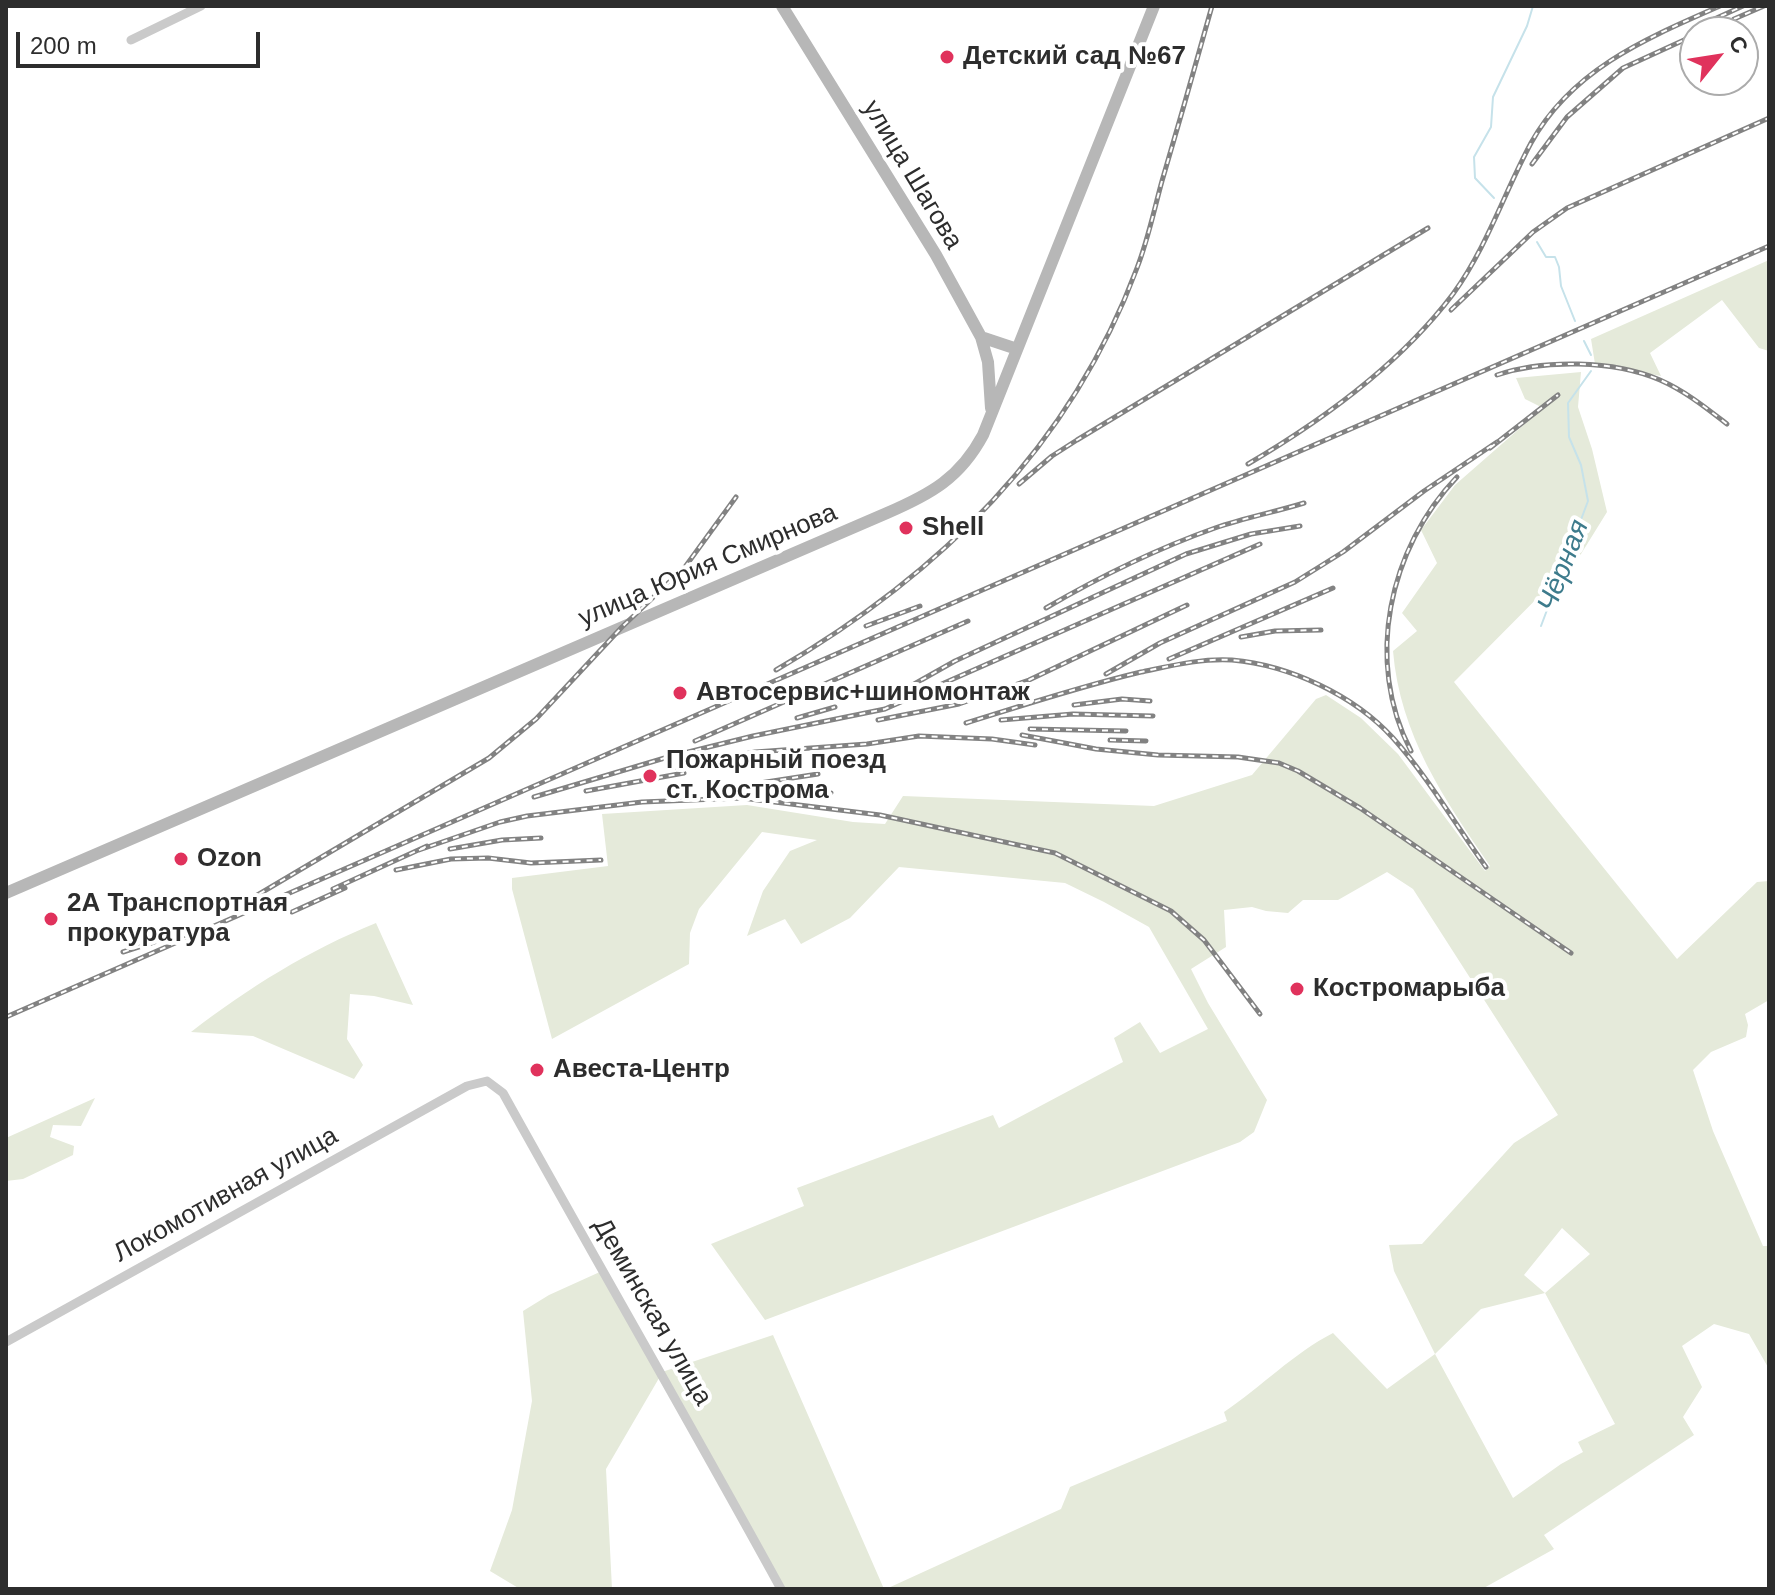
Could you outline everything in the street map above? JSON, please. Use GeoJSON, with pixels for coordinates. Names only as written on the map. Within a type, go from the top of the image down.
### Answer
{"type":"FeatureCollection","features":[{"type":"Feature","properties":{"kind":"main road","name":"улица Шагова"},"geometry":{"type":"LineString","coordinates":[[782,6],[936,255],[981,337],[988,362],[991,415]]}},
{"type":"Feature","properties":{"kind":"main road","name":"улица Юрия Смирнова"},"geometry":{"type":"LineString","coordinates":[[6,893],[918,499],[952,477],[975,451],[991,415],[1154,6]]}},
{"type":"Feature","properties":{"kind":"main road"},"geometry":{"type":"LineString","coordinates":[[981,337],[1017,349]]}},
{"type":"Feature","properties":{"kind":"street"},"geometry":{"type":"LineString","coordinates":[[131,40],[201,6]]}},
{"type":"Feature","properties":{"kind":"street","name":"Деминская улица"},"geometry":{"type":"LineString","coordinates":[[467,1086],[487,1081],[503,1093],[781,1589]]}},
{"type":"Feature","properties":{"kind":"street","name":"Локомотивная улица"},"geometry":{"type":"LineString","coordinates":[[6,1342],[467,1086]]}},
{"type":"Feature","properties":{"kind":"green space"},"geometry":{"type":"Polygon","coordinates":[[[1769,260],[1769,351],[1759,348],[1722,300],[1650,353],[1661,376],[1595,364],[1591,339],[1769,260]]]}},
{"type":"Feature","properties":{"kind":"green space"},"geometry":{"type":"Polygon","coordinates":[[[1581,372],[1578,407],[1607,512],[1581,554],[1454,682],[1677,959],[1757,882],[1769,881],[1769,1000],[1745,1014],[1748,1025],[1746,1037],[1711,1052],[1693,1070],[1713,1131],[1763,1246],[1769,1246],[1769,1369],[1749,1334],[1714,1324],[1682,1346],[1702,1387],[1683,1417],[1694,1435],[1544,1535],[1554,1549],[1482,1589],[886,1589],[1061,1509],[1070,1487],[1227,1421],[1224,1412],[1305,1350],[1333,1333],[1387,1389],[1435,1354],[1394,1271],[1389,1245],[1422,1244],[1514,1143],[1558,1115],[1413,889],[1387,872],[1338,900],[1303,900],[1288,913],[1252,907],[1224,910],[1226,947],[1191,969],[1267,1100],[1254,1132],[1240,1142],[765,1320],[711,1244],[804,1206],[797,1188],[993,1115],[999,1128],[1123,1062],[1114,1038],[1140,1022],[1160,1053],[1208,1029],[1149,927],[1065,883],[899,867],[850,918],[801,944],[785,919],[747,936],[763,891],[790,851],[817,840],[762,832],[699,909],[690,933],[689,964],[552,1039],[512,889],[512,878],[608,866],[602,814],[747,805],[885,824],[903,796],[1154,806],[1252,775],[1316,699],[1326,695],[1361,718],[1398,754],[1485,871],[1490,866],[1441,791],[1415,738],[1397,682],[1393,651],[1417,631],[1402,613],[1437,563],[1421,530],[1455,485],[1543,408],[1525,399],[1516,378],[1581,372]],[[1562,1228],[1524,1275],[1545,1293],[1590,1254],[1562,1228]],[[1545,1293],[1481,1309],[1435,1354],[1513,1498],[1583,1452],[1578,1442],[1615,1424],[1545,1293]]]}},
{"type":"Feature","properties":{"kind":"green space"},"geometry":{"type":"Polygon","coordinates":[[[376,923],[413,1005],[350,994],[347,1039],[363,1065],[354,1079],[253,1036],[191,1032],[280,971],[376,923]]]}},
{"type":"Feature","properties":{"kind":"green space"},"geometry":{"type":"Polygon","coordinates":[[[95,1098],[81,1126],[53,1125],[50,1137],[74,1146],[73,1155],[23,1179],[6,1181],[6,1138],[95,1098]]]}},
{"type":"Feature","properties":{"kind":"green space"},"geometry":{"type":"Polygon","coordinates":[[[602,1271],[662,1372],[773,1335],[884,1589],[781,1589],[662,1373],[606,1469],[612,1589],[520,1589],[490,1571],[512,1510],[532,1401],[523,1311],[549,1295],[602,1271]]]}},
{"type":"Feature","properties":{"kind":"waterway","name":"Чёрная"},"geometry":{"type":"LineString","coordinates":[[1494,198],[1475,178],[1474,157],[1491,127],[1493,97],[1527,26],[1533,6]]}},
{"type":"Feature","properties":{"kind":"waterway","name":"Чёрная"},"geometry":{"type":"LineString","coordinates":[[1537,242],[1546,257],[1555,257],[1561,286],[1575,321]]}},
{"type":"Feature","properties":{"kind":"waterway","name":"Чёрная"},"geometry":{"type":"LineString","coordinates":[[1584,341],[1591,355]]}},
{"type":"Feature","properties":{"kind":"waterway","name":"Чёрная"},"geometry":{"type":"LineString","coordinates":[[1541,626],[1588,501],[1581,465],[1569,437],[1568,403],[1591,371]]}},
{"type":"Feature","properties":{"kind":"railway"},"geometry":{"type":"LineString","coordinates":[[776,670],[836,633],[944,549],[992,501],[1036,449],[1075,393],[1109,333],[1141,257],[1212,6]]}},
{"type":"Feature","properties":{"kind":"railway"},"geometry":{"type":"LineString","coordinates":[[1248,464],[1304,429],[1359,388],[1385,367],[1432,319],[1453,294],[1476,258],[1531,143],[1548,117],[1568,95],[1590,76],[1639,44],[1720,6]]}},
{"type":"Feature","properties":{"kind":"railway"},"geometry":{"type":"LineString","coordinates":[[1721,16],[1743,6]]}},
{"type":"Feature","properties":{"kind":"railway"},"geometry":{"type":"LineString","coordinates":[[1741,16],[1764,6]]}},
{"type":"Feature","properties":{"kind":"railway"},"geometry":{"type":"LineString","coordinates":[[1532,164],[1567,117],[1623,68],[1679,42]]}},
{"type":"Feature","properties":{"kind":"railway"},"geometry":{"type":"LineString","coordinates":[[1451,310],[1533,232],[1567,208],[1769,118]]}},
{"type":"Feature","properties":{"kind":"railway"},"geometry":{"type":"LineString","coordinates":[[1019,484],[1077,440],[1428,228]]}},
{"type":"Feature","properties":{"kind":"railway"},"geometry":{"type":"LineString","coordinates":[[6,1017],[1769,246]]}},
{"type":"Feature","properties":{"kind":"railway"},"geometry":{"type":"LineString","coordinates":[[1497,375],[1557,364],[1600,365],[1642,373],[1669,384],[1727,424]]}},
{"type":"Feature","properties":{"kind":"railway"},"geometry":{"type":"LineString","coordinates":[[1490,448],[1558,395]]}},
{"type":"Feature","properties":{"kind":"railway"},"geometry":{"type":"LineString","coordinates":[[1106,674],[1160,643],[1295,582],[1343,552],[1424,491],[1497,442]]}},
{"type":"Feature","properties":{"kind":"railway"},"geometry":{"type":"LineString","coordinates":[[1411,751],[1397,716],[1389,680],[1387,643],[1391,607],[1400,571],[1415,537],[1434,505],[1457,477]]}},
{"type":"Feature","properties":{"kind":"railway"},"geometry":{"type":"LineString","coordinates":[[249,900],[489,758],[536,719],[622,627],[685,567],[736,497]]}},
{"type":"Feature","properties":{"kind":"railway"},"geometry":{"type":"LineString","coordinates":[[1046,608],[1171,545],[1226,524],[1304,503]]}},
{"type":"Feature","properties":{"kind":"railway"},"geometry":{"type":"LineString","coordinates":[[900,692],[955,661],[1186,554],[1251,534],[1300,526]]}},
{"type":"Feature","properties":{"kind":"railway"},"geometry":{"type":"LineString","coordinates":[[534,797],[668,757],[885,709],[1260,544]]}},
{"type":"Feature","properties":{"kind":"railway"},"geometry":{"type":"LineString","coordinates":[[1169,659],[1333,588]]}},
{"type":"Feature","properties":{"kind":"railway"},"geometry":{"type":"LineString","coordinates":[[878,720],[959,704],[1029,680],[1187,605]]}},
{"type":"Feature","properties":{"kind":"railway"},"geometry":{"type":"LineString","coordinates":[[866,626],[920,606]]}},
{"type":"Feature","properties":{"kind":"railway"},"geometry":{"type":"LineString","coordinates":[[695,741],[968,621]]}},
{"type":"Feature","properties":{"kind":"railway"},"geometry":{"type":"LineString","coordinates":[[1241,637],[1275,631],[1321,630]]}},
{"type":"Feature","properties":{"kind":"railway"},"geometry":{"type":"LineString","coordinates":[[966,723],[1097,683],[1186,663],[1232,660],[1276,668],[1340,696],[1393,738],[1486,867]]}},
{"type":"Feature","properties":{"kind":"railway"},"geometry":{"type":"LineString","coordinates":[[1074,705],[1122,699],[1150,701]]}},
{"type":"Feature","properties":{"kind":"railway"},"geometry":{"type":"LineString","coordinates":[[797,718],[835,707]]}},
{"type":"Feature","properties":{"kind":"railway"},"geometry":{"type":"LineString","coordinates":[[1001,720],[1073,714],[1153,716]]}},
{"type":"Feature","properties":{"kind":"railway"},"geometry":{"type":"LineString","coordinates":[[1030,729],[1126,731]]}},
{"type":"Feature","properties":{"kind":"railway"},"geometry":{"type":"LineString","coordinates":[[1022,735],[1096,749],[1158,755],[1238,757],[1279,763],[1360,808],[1571,953]]}},
{"type":"Feature","properties":{"kind":"railway"},"geometry":{"type":"LineString","coordinates":[[670,768],[755,752],[867,744],[919,736],[992,739],[1035,745]]}},
{"type":"Feature","properties":{"kind":"railway"},"geometry":{"type":"LineString","coordinates":[[1110,740],[1146,741]]}},
{"type":"Feature","properties":{"kind":"railway"},"geometry":{"type":"LineString","coordinates":[[741,768],[785,759]]}},
{"type":"Feature","properties":{"kind":"railway"},"geometry":{"type":"LineString","coordinates":[[586,791],[684,773]]}},
{"type":"Feature","properties":{"kind":"railway"},"geometry":{"type":"LineString","coordinates":[[721,789],[818,774]]}},
{"type":"Feature","properties":{"kind":"railway"},"geometry":{"type":"LineString","coordinates":[[765,792],[831,793]]}},
{"type":"Feature","properties":{"kind":"railway"},"geometry":{"type":"LineString","coordinates":[[419,850],[527,816],[642,802],[742,798],[880,815],[1055,853],[1171,911],[1204,940],[1260,1014]]}},
{"type":"Feature","properties":{"kind":"railway"},"geometry":{"type":"LineString","coordinates":[[450,849],[502,840],[541,838]]}},
{"type":"Feature","properties":{"kind":"railway"},"geometry":{"type":"LineString","coordinates":[[333,889],[427,846]]}},
{"type":"Feature","properties":{"kind":"railway"},"geometry":{"type":"LineString","coordinates":[[396,870],[451,859],[488,858],[531,863],[601,860]]}},
{"type":"Feature","properties":{"kind":"railway"},"geometry":{"type":"LineString","coordinates":[[292,912],[345,888]]}},
{"type":"Feature","properties":{"kind":"railway"},"geometry":{"type":"LineString","coordinates":[[123,952],[154,942]]}},
{"type":"Feature","properties":{"kind":"place","name":"Детский сад №67"},"geometry":{"type":"Point","coordinates":[947,57]}},
{"type":"Feature","properties":{"kind":"place","name":"Shell"},"geometry":{"type":"Point","coordinates":[906,528]}},
{"type":"Feature","properties":{"kind":"place","name":"Автосервис+шиномонтаж"},"geometry":{"type":"Point","coordinates":[680,693]}},
{"type":"Feature","properties":{"kind":"place","name":"Пожарный поезд ст. Кострома"},"geometry":{"type":"Point","coordinates":[650,776]}},
{"type":"Feature","properties":{"kind":"place","name":"Ozon"},"geometry":{"type":"Point","coordinates":[181,859]}},
{"type":"Feature","properties":{"kind":"place","name":"2А Транспортная прокуратура"},"geometry":{"type":"Point","coordinates":[51,919]}},
{"type":"Feature","properties":{"kind":"place","name":"Костромарыба"},"geometry":{"type":"Point","coordinates":[1297,989]}},
{"type":"Feature","properties":{"kind":"place","name":"Авеста-Центр"},"geometry":{"type":"Point","coordinates":[537,1070]}}]}
